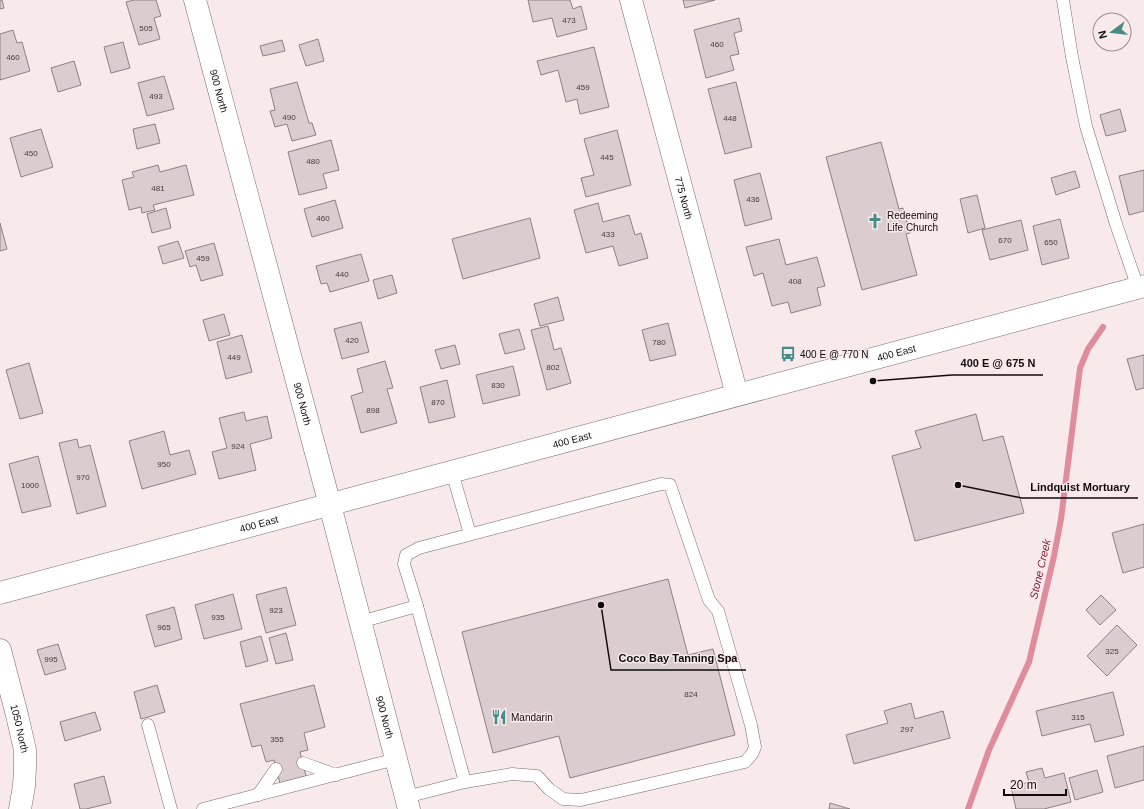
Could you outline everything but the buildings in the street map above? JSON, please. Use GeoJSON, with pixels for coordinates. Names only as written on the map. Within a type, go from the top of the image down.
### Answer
{"type":"FeatureCollection","features":[{"type":"Feature","properties":{"kind":"street","name":"900 North"},"geometry":{"type":"LineString","coordinates":[[195,0],[330,505],[407,803]]}},
{"type":"Feature","properties":{"kind":"street","name":"775 North"},"geometry":{"type":"LineString","coordinates":[[631,0],[736,395]]}},
{"type":"Feature","properties":{"kind":"street","name":"400 East"},"geometry":{"type":"LineString","coordinates":[[0,593],[1141,287]]}},
{"type":"Feature","properties":{"kind":"street","name":"1050 North"},"geometry":{"type":"LineString","coordinates":[[0,650],[25,750],[26,768],[20,809]]}},
{"type":"Feature","properties":{"kind":"lane"},"geometry":{"type":"LineString","coordinates":[[1063,0],[1072,57],[1086,126],[1116,224],[1141,287]]}},
{"type":"Feature","properties":{"kind":"lane"},"geometry":{"type":"LineString","coordinates":[[452,472],[470,534]]}},
{"type":"Feature","properties":{"kind":"lane"},"geometry":{"type":"LineString","coordinates":[[407,803],[465,782],[512,774],[537,776],[549,790],[562,799],[581,800],[745,762],[752,754],[755,746],[751,725],[718,611],[709,600],[670,485],[661,484],[470,534],[419,548],[406,556],[404,564],[417,606],[465,782]]}},
{"type":"Feature","properties":{"kind":"lane"},"geometry":{"type":"LineString","coordinates":[[360,622],[417,606]]}},
{"type":"Feature","properties":{"kind":"lane"},"geometry":{"type":"LineString","coordinates":[[148,725],[170,809]]}},
{"type":"Feature","properties":{"kind":"lane"},"geometry":{"type":"LineString","coordinates":[[203,809],[396,759]]}},
{"type":"Feature","properties":{"kind":"lane"},"geometry":{"type":"LineString","coordinates":[[303,763],[336,775]]}},
{"type":"Feature","properties":{"kind":"lane"},"geometry":{"type":"LineString","coordinates":[[258,795],[276,769]]}},
{"type":"Feature","properties":{"kind":"waterway","name":"Stone Creek"},"geometry":{"type":"LineString","coordinates":[[968,809],[989,750],[1029,662],[1054,556],[1061,519],[1080,368],[1088,349],[1103,327]]}},
{"type":"Feature","properties":{"kind":"place","name":"Redeeming Life Church"},"geometry":{"type":"Point","coordinates":[875,221]}},
{"type":"Feature","properties":{"kind":"place","name":"400 E @ 770 N"},"geometry":{"type":"Point","coordinates":[788,354]}},
{"type":"Feature","properties":{"kind":"place","name":"400 E @ 675 N"},"geometry":{"type":"Point","coordinates":[873,381]}},
{"type":"Feature","properties":{"kind":"place","name":"Lindquist Mortuary"},"geometry":{"type":"Point","coordinates":[958,485]}},
{"type":"Feature","properties":{"kind":"place","name":"Coco Bay Tanning Spa"},"geometry":{"type":"Point","coordinates":[601,605]}},
{"type":"Feature","properties":{"kind":"place","name":"Mandarin"},"geometry":{"type":"Point","coordinates":[499,717]}}]}
